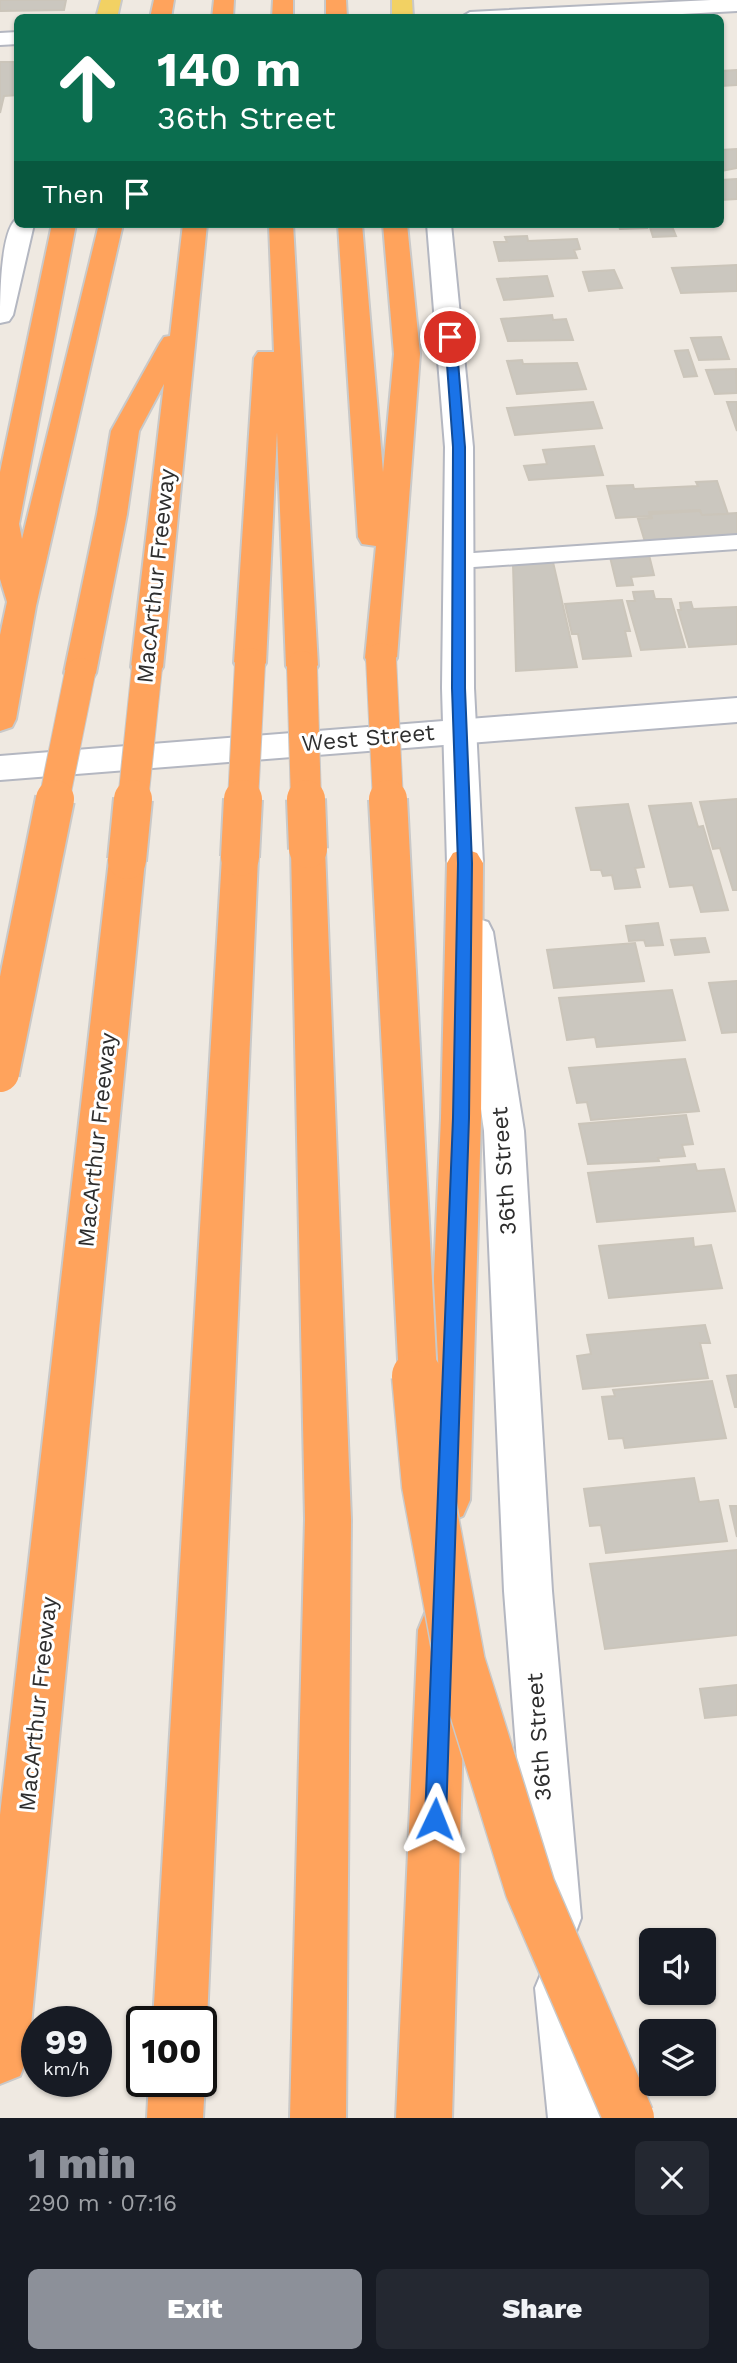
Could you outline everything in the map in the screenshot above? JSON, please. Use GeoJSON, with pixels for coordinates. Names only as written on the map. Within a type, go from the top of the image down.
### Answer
{"type":"FeatureCollection","features":[{"type":"Feature","properties":{"kind":"highway"},"geometry":{"type":"LineString","coordinates":[[21,606],[4,524],[63,228]]}},
{"type":"Feature","properties":{"kind":"highway"},"geometry":{"type":"LineString","coordinates":[[0,719],[21,606],[110,228]]}},
{"type":"Feature","properties":{"kind":"highway","name":"MacArthur Freeway"},"geometry":{"type":"LineString","coordinates":[[0,2056],[195,228]]}},
{"type":"Feature","properties":{"kind":"highway"},"geometry":{"type":"LineString","coordinates":[[181,2006],[275,228]]}},
{"type":"Feature","properties":{"kind":"highway"},"geometry":{"type":"LineString","coordinates":[[281,228],[302,666],[328,1519],[318,2118]]}},
{"type":"Feature","properties":{"kind":"highway"},"geometry":{"type":"LineString","coordinates":[[350,228],[381,658],[413,1325],[427,1485],[460,1663],[530,1888],[629,2118]]}},
{"type":"Feature","properties":{"kind":"highway"},"geometry":{"type":"LineString","coordinates":[[381,658],[407,354],[395,228]]}},
{"type":"Feature","properties":{"kind":"highway"},"geometry":{"type":"LineString","coordinates":[[0,1073],[112,514],[125,431],[183,325]]}},
{"type":"Feature","properties":{"kind":"highway"},"geometry":{"type":"LineString","coordinates":[[424,2118],[461,1118],[465,863]]}},
{"type":"Feature","properties":{"kind":"highway"},"geometry":{"type":"LineString","coordinates":[[175,2118],[176,2097]]}},
{"type":"Feature","properties":{"kind":"street"},"geometry":{"type":"LineString","coordinates":[[552,14],[737,5]]}},
{"type":"Feature","properties":{"kind":"street"},"geometry":{"type":"LineString","coordinates":[[0,314],[21,228]]}},
{"type":"Feature","properties":{"kind":"street","name":"36th Street"},"geometry":{"type":"LineString","coordinates":[[439,228],[459,447],[460,731],[465,863],[503,1131],[528,1591],[546,1833],[576,2118]]}},
{"type":"Feature","properties":{"kind":"street","name":"West Street"},"geometry":{"type":"LineString","coordinates":[[0,768],[737,710]]}},
{"type":"Feature","properties":{"kind":"lane"},"geometry":{"type":"LineString","coordinates":[[459,561],[737,542]]}},
{"type":"Feature","properties":{"kind":"building"},"geometry":{"type":"Polygon","coordinates":[[[0,0],[66,0],[64,10],[0,11],[0,0]]]}},
{"type":"Feature","properties":{"kind":"building"},"geometry":{"type":"Polygon","coordinates":[[[0,62],[14,62],[14,95],[4,96],[0,113],[0,62]]]}},
{"type":"Feature","properties":{"kind":"building"},"geometry":{"type":"Polygon","coordinates":[[[737,70],[737,85],[724,86],[724,71],[737,70]]]}},
{"type":"Feature","properties":{"kind":"building"},"geometry":{"type":"Polygon","coordinates":[[[737,149],[737,168],[724,170],[724,150],[737,149]]]}},
{"type":"Feature","properties":{"kind":"building"},"geometry":{"type":"Polygon","coordinates":[[[737,179],[737,199],[724,200],[724,180],[737,179]]]}},
{"type":"Feature","properties":{"kind":"building"},"geometry":{"type":"Polygon","coordinates":[[[650,228],[673,228],[676,236],[653,237],[650,228]]]}},
{"type":"Feature","properties":{"kind":"building"},"geometry":{"type":"Polygon","coordinates":[[[527,236],[528,241],[577,239],[580,249],[574,250],[577,258],[499,261],[494,242],[507,242],[505,237],[527,236]]]}},
{"type":"Feature","properties":{"kind":"building"},"geometry":{"type":"Polygon","coordinates":[[[737,265],[737,291],[681,293],[672,268],[737,265]]]}},
{"type":"Feature","properties":{"kind":"building"},"geometry":{"type":"Polygon","coordinates":[[[614,270],[622,288],[589,291],[583,272],[614,270]]]}},
{"type":"Feature","properties":{"kind":"building"},"geometry":{"type":"Polygon","coordinates":[[[547,276],[553,296],[504,300],[497,279],[547,276]]]}},
{"type":"Feature","properties":{"kind":"building"},"geometry":{"type":"Polygon","coordinates":[[[552,315],[553,320],[566,319],[573,340],[508,341],[501,319],[552,315]]]}},
{"type":"Feature","properties":{"kind":"building"},"geometry":{"type":"Polygon","coordinates":[[[721,337],[729,359],[699,360],[691,338],[721,337]]]}},
{"type":"Feature","properties":{"kind":"building"},"geometry":{"type":"Polygon","coordinates":[[[688,350],[697,376],[684,377],[675,351],[688,350]]]}},
{"type":"Feature","properties":{"kind":"building"},"geometry":{"type":"Polygon","coordinates":[[[522,360],[523,364],[577,363],[586,389],[517,394],[507,361],[522,360]]]}},
{"type":"Feature","properties":{"kind":"building"},"geometry":{"type":"Polygon","coordinates":[[[736,369],[737,393],[715,394],[706,370],[736,369]]]}},
{"type":"Feature","properties":{"kind":"building"},"geometry":{"type":"Polygon","coordinates":[[[593,402],[602,428],[515,435],[507,408],[593,402]]]}},
{"type":"Feature","properties":{"kind":"building"},"geometry":{"type":"Polygon","coordinates":[[[727,402],[737,402],[737,431],[727,402]]]}},
{"type":"Feature","properties":{"kind":"building"},"geometry":{"type":"Polygon","coordinates":[[[594,446],[603,475],[529,480],[524,466],[547,464],[543,450],[594,446]]]}},
{"type":"Feature","properties":{"kind":"building"},"geometry":{"type":"Polygon","coordinates":[[[717,481],[728,514],[702,515],[700,510],[649,512],[650,516],[616,518],[607,486],[633,485],[634,489],[698,486],[696,482],[717,481]]]}},
{"type":"Feature","properties":{"kind":"building"},"geometry":{"type":"Polygon","coordinates":[[[700,511],[702,515],[737,513],[737,537],[645,542],[638,519],[652,518],[651,514],[700,511]]]}},
{"type":"Feature","properties":{"kind":"building"},"geometry":{"type":"Polygon","coordinates":[[[649,555],[654,575],[631,577],[633,585],[617,586],[610,557],[649,555]]]}},
{"type":"Feature","properties":{"kind":"building"},"geometry":{"type":"Polygon","coordinates":[[[553,562],[577,667],[516,671],[513,564],[553,562]]]}},
{"type":"Feature","properties":{"kind":"building"},"geometry":{"type":"Polygon","coordinates":[[[653,591],[655,599],[671,599],[685,647],[641,650],[627,601],[635,601],[633,592],[653,591]]]}},
{"type":"Feature","properties":{"kind":"building"},"geometry":{"type":"Polygon","coordinates":[[[622,600],[630,631],[625,631],[631,656],[583,659],[578,634],[572,634],[565,604],[622,600]]]}},
{"type":"Feature","properties":{"kind":"building"},"geometry":{"type":"Polygon","coordinates":[[[691,602],[693,609],[737,607],[737,644],[689,647],[678,610],[681,610],[680,603],[691,602]]]}},
{"type":"Feature","properties":{"kind":"building"},"geometry":{"type":"Polygon","coordinates":[[[737,799],[737,890],[733,890],[720,848],[713,849],[700,802],[737,799]]]}},
{"type":"Feature","properties":{"kind":"building"},"geometry":{"type":"Polygon","coordinates":[[[691,803],[698,827],[703,826],[728,910],[701,912],[693,885],[670,887],[649,806],[691,803]]]}},
{"type":"Feature","properties":{"kind":"building"},"geometry":{"type":"Polygon","coordinates":[[[628,804],[644,867],[635,868],[640,887],[615,889],[612,875],[603,876],[601,870],[591,870],[576,808],[628,804]]]}},
{"type":"Feature","properties":{"kind":"building"},"geometry":{"type":"Polygon","coordinates":[[[658,923],[663,945],[646,946],[644,940],[629,941],[626,926],[658,923]]]}},
{"type":"Feature","properties":{"kind":"building"},"geometry":{"type":"Polygon","coordinates":[[[705,938],[709,952],[675,955],[671,940],[705,938]]]}},
{"type":"Feature","properties":{"kind":"building"},"geometry":{"type":"Polygon","coordinates":[[[635,943],[644,981],[554,988],[547,950],[635,943]]]}},
{"type":"Feature","properties":{"kind":"building"},"geometry":{"type":"Polygon","coordinates":[[[737,981],[737,1032],[722,1033],[709,983],[737,981]]]}},
{"type":"Feature","properties":{"kind":"building"},"geometry":{"type":"Polygon","coordinates":[[[672,990],[685,1040],[597,1047],[595,1037],[567,1040],[559,998],[672,990]]]}},
{"type":"Feature","properties":{"kind":"building"},"geometry":{"type":"Polygon","coordinates":[[[685,1059],[699,1111],[591,1120],[587,1102],[577,1103],[569,1068],[685,1059]]]}},
{"type":"Feature","properties":{"kind":"building"},"geometry":{"type":"Polygon","coordinates":[[[686,1115],[693,1144],[682,1145],[685,1156],[658,1158],[659,1161],[588,1164],[579,1124],[686,1115]]]}},
{"type":"Feature","properties":{"kind":"building"},"geometry":{"type":"Polygon","coordinates":[[[695,1164],[697,1171],[724,1169],[735,1211],[597,1222],[588,1173],[695,1164]]]}},
{"type":"Feature","properties":{"kind":"building"},"geometry":{"type":"Polygon","coordinates":[[[693,1238],[694,1247],[711,1245],[722,1288],[609,1298],[599,1246],[693,1238]]]}},
{"type":"Feature","properties":{"kind":"building"},"geometry":{"type":"Polygon","coordinates":[[[705,1325],[710,1343],[700,1343],[708,1378],[583,1389],[577,1356],[591,1354],[587,1335],[705,1325]]]}},
{"type":"Feature","properties":{"kind":"building"},"geometry":{"type":"Polygon","coordinates":[[[737,1375],[737,1407],[735,1407],[727,1376],[737,1375]]]}},
{"type":"Feature","properties":{"kind":"building"},"geometry":{"type":"Polygon","coordinates":[[[712,1381],[726,1438],[625,1448],[623,1438],[609,1439],[602,1397],[615,1396],[613,1390],[712,1381]]]}},
{"type":"Feature","properties":{"kind":"building"},"geometry":{"type":"Polygon","coordinates":[[[694,1478],[699,1502],[718,1500],[727,1541],[606,1553],[601,1525],[590,1526],[584,1489],[694,1478]]]}},
{"type":"Feature","properties":{"kind":"building"},"geometry":{"type":"Polygon","coordinates":[[[730,1506],[737,1506],[737,1537],[730,1506]]]}},
{"type":"Feature","properties":{"kind":"building"},"geometry":{"type":"Polygon","coordinates":[[[737,1550],[737,1635],[605,1649],[590,1564],[737,1550]]]}},
{"type":"Feature","properties":{"kind":"building"},"geometry":{"type":"Polygon","coordinates":[[[737,1685],[737,1715],[705,1718],[700,1689],[737,1685]]]}},
{"type":"Feature","properties":{"kind":"route"},"geometry":{"type":"LineString","coordinates":[[435,1819],[461,1118],[465,863],[458,688],[459,447],[450,337]]}}]}
